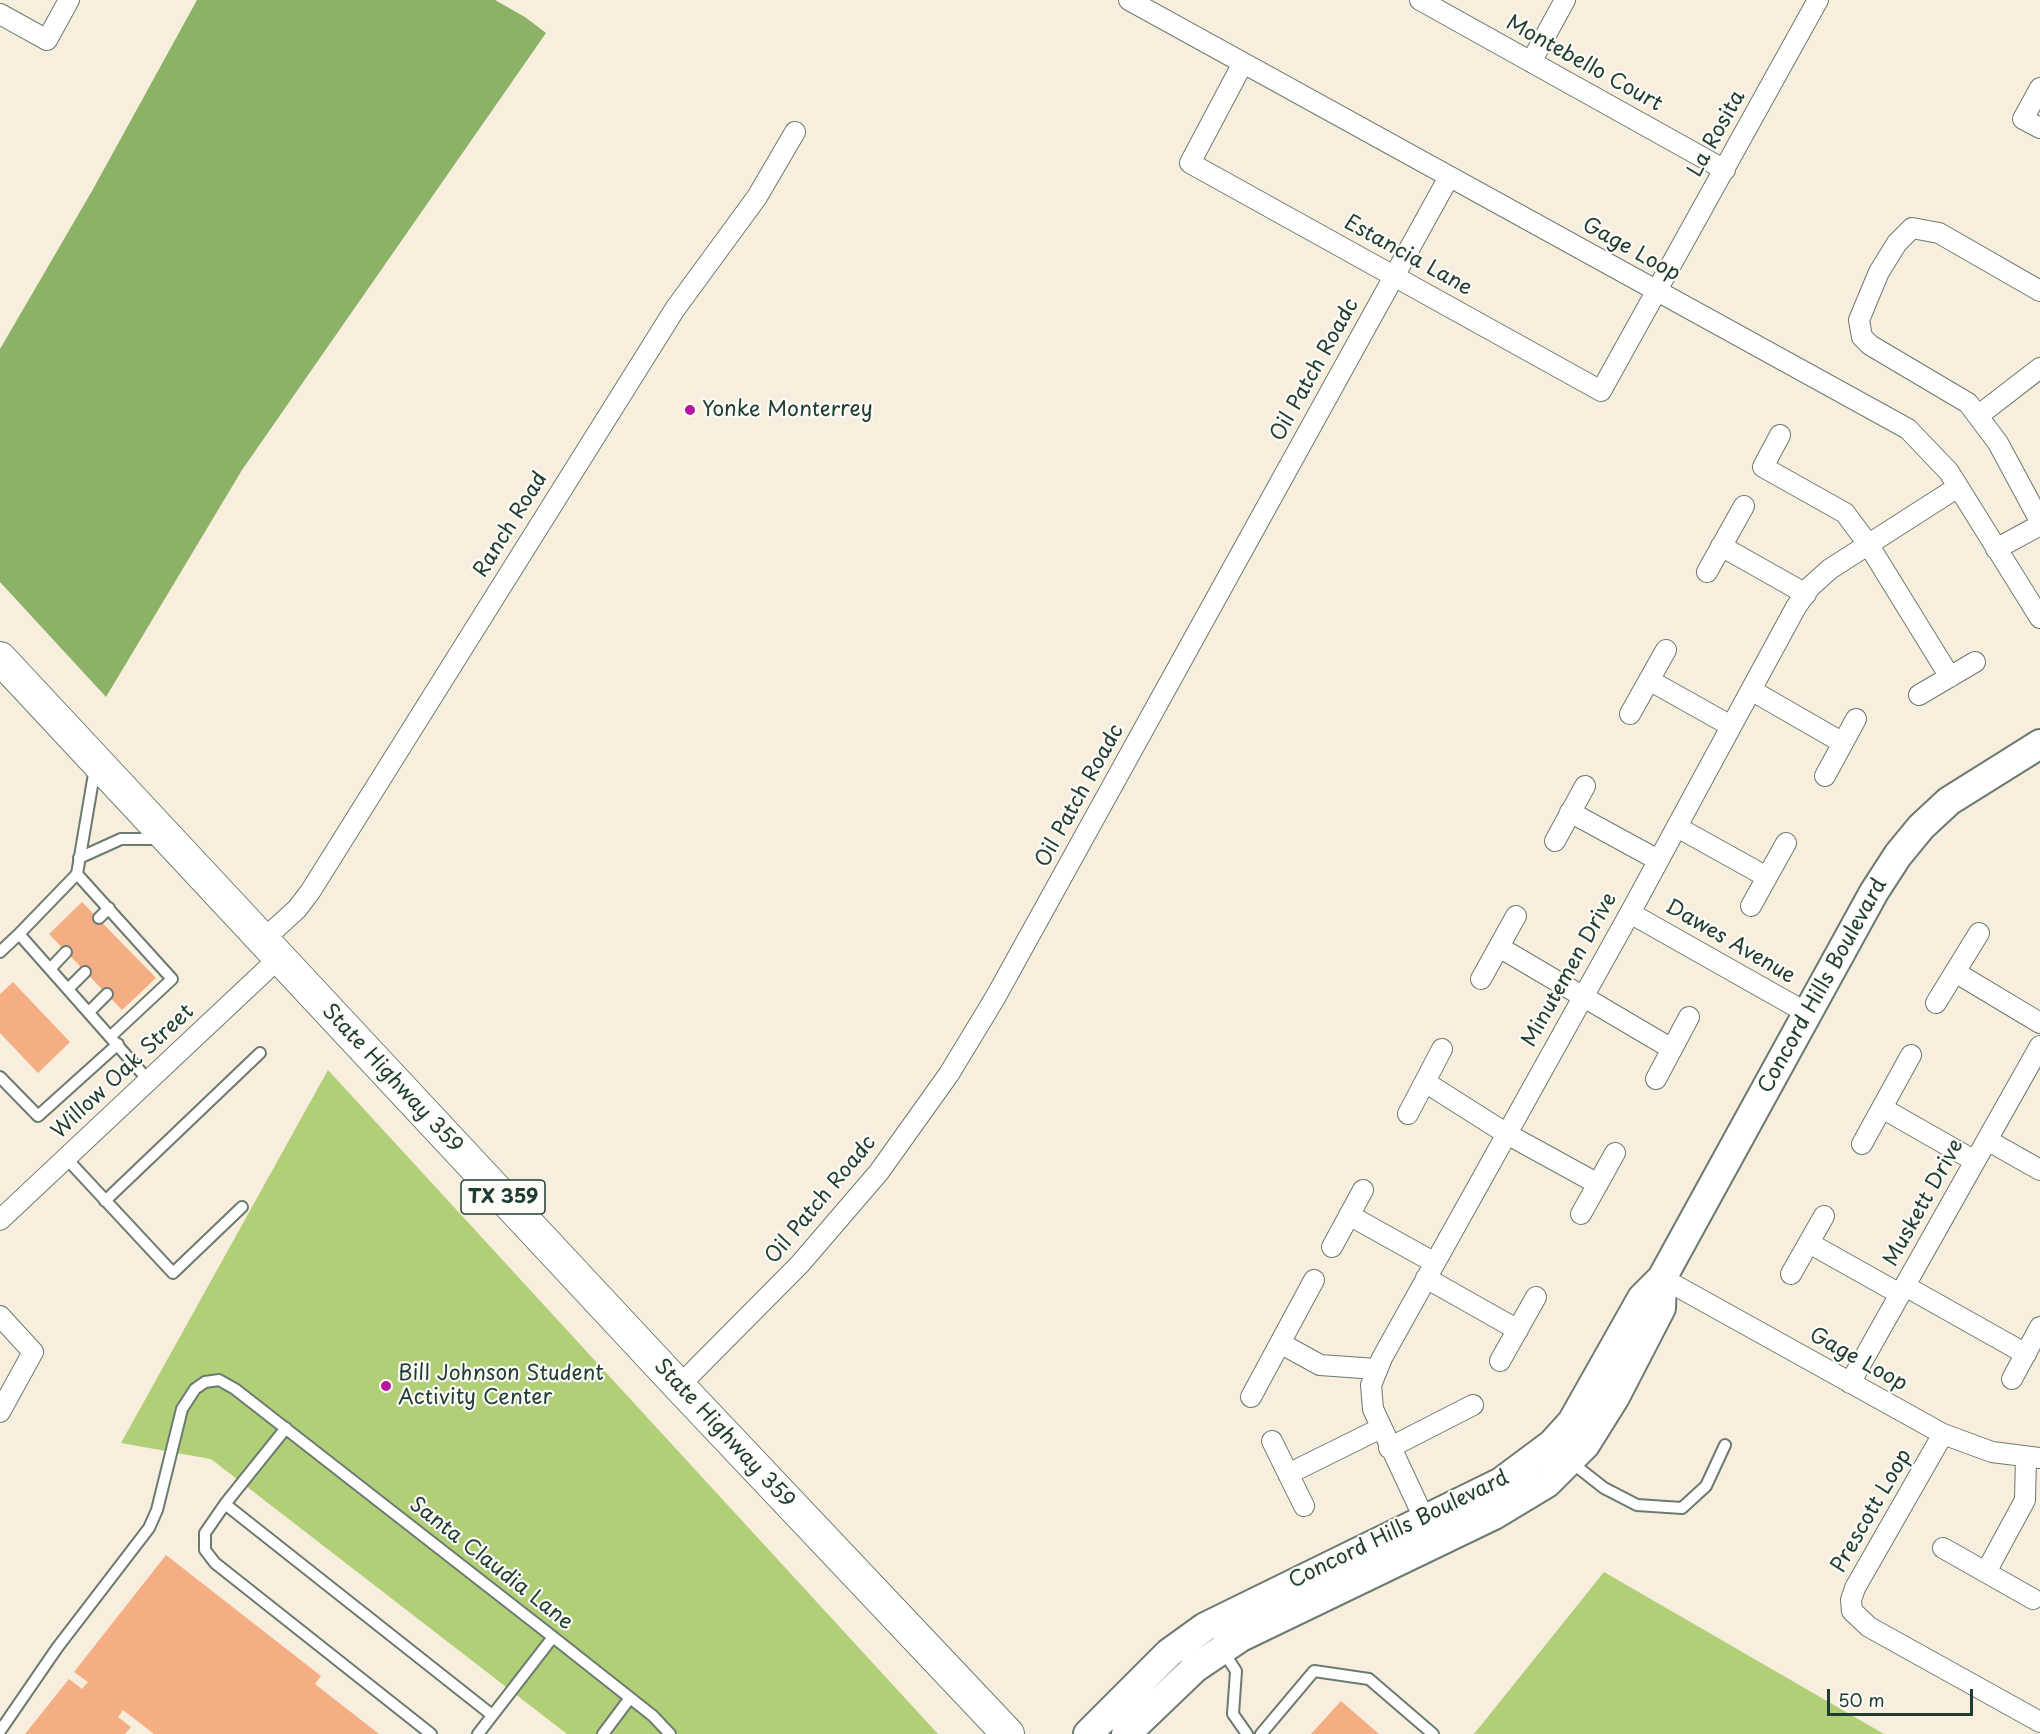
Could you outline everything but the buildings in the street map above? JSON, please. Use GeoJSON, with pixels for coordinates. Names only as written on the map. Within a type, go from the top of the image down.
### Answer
{"type":"FeatureCollection","features":[{"type":"Feature","properties":{"kind":"main road","name":"State Highway 359"},"geometry":{"type":"LineString","coordinates":[[0,658],[679,1386],[1008,1734]]}},
{"type":"Feature","properties":{"kind":"street"},"geometry":{"type":"LineString","coordinates":[[0,14],[47,40],[69,0]]}},
{"type":"Feature","properties":{"kind":"street","name":"Gage Loop"},"geometry":{"type":"LineString","coordinates":[[1129,0],[1908,429],[1932,451],[1958,488],[2040,618]]}},
{"type":"Feature","properties":{"kind":"street","name":"Montebello Court"},"geometry":{"type":"LineString","coordinates":[[1420,0],[1725,170]]}},
{"type":"Feature","properties":{"kind":"street"},"geometry":{"type":"LineString","coordinates":[[1531,62],[1565,0]]}},
{"type":"Feature","properties":{"kind":"street","name":"La Rosita"},"geometry":{"type":"LineString","coordinates":[[1657,291],[1818,0]]}},
{"type":"Feature","properties":{"kind":"street","name":"Estancia Lane"},"geometry":{"type":"LineString","coordinates":[[1243,63],[1190,163],[1601,391],[1657,291]]}},
{"type":"Feature","properties":{"kind":"street"},"geometry":{"type":"LineString","coordinates":[[2040,88],[2023,118],[2040,128]]}},
{"type":"Feature","properties":{"kind":"street","name":"Ranch Road"},"geometry":{"type":"LineString","coordinates":[[271,949],[310,892],[675,309],[757,197],[795,132]]}},
{"type":"Feature","properties":{"kind":"street","name":"Oil Patch Roadc"},"geometry":{"type":"LineString","coordinates":[[679,1386],[800,1264],[879,1172],[949,1074],[995,998],[1449,177]]}},
{"type":"Feature","properties":{"kind":"street"},"geometry":{"type":"LineString","coordinates":[[1996,549],[2040,523],[1998,443],[1968,403],[1870,345],[1862,337],[1859,320],[1879,272],[1897,243],[1912,228],[1939,233],[2040,291]]}},
{"type":"Feature","properties":{"kind":"street"},"geometry":{"type":"LineString","coordinates":[[1979,415],[2040,368]]}},
{"type":"Feature","properties":{"kind":"street"},"geometry":{"type":"LineString","coordinates":[[1780,435],[1763,467],[1845,513],[1868,544],[1950,677]]}},
{"type":"Feature","properties":{"kind":"street","name":"Minutemen Drive"},"geometry":{"type":"LineString","coordinates":[[1430,1531],[1381,1428],[1371,1395],[1376,1369],[1806,594],[1830,569],[1958,488]]}},
{"type":"Feature","properties":{"kind":"street"},"geometry":{"type":"LineString","coordinates":[[1707,572],[1744,506]]}},
{"type":"Feature","properties":{"kind":"street"},"geometry":{"type":"LineString","coordinates":[[1722,546],[1806,594]]}},
{"type":"Feature","properties":{"kind":"street"},"geometry":{"type":"LineString","coordinates":[[1630,714],[1666,650]]}},
{"type":"Feature","properties":{"kind":"street"},"geometry":{"type":"LineString","coordinates":[[1919,695],[1975,662]]}},
{"type":"Feature","properties":{"kind":"street"},"geometry":{"type":"LineString","coordinates":[[1649,680],[1731,726]]}},
{"type":"Feature","properties":{"kind":"street"},"geometry":{"type":"LineString","coordinates":[[1751,690],[1843,743]]}},
{"type":"Feature","properties":{"kind":"street"},"geometry":{"type":"LineString","coordinates":[[1825,776],[1856,720]]}},
{"type":"Feature","properties":{"kind":"street","name":"Concord Hills Boulevard"},"geometry":{"type":"LineString","coordinates":[[1088,1734],[1169,1653],[1213,1638],[1430,1531],[1501,1482],[1562,1453],[1572,1422],[1642,1298],[1662,1278],[1874,892],[1898,855],[1921,827],[1949,801],[2040,744]]}},
{"type":"Feature","properties":{"kind":"street"},"geometry":{"type":"LineString","coordinates":[[1555,841],[1585,786]]}},
{"type":"Feature","properties":{"kind":"street"},"geometry":{"type":"LineString","coordinates":[[1570,812],[1658,860]]}},
{"type":"Feature","properties":{"kind":"street"},"geometry":{"type":"LineString","coordinates":[[1677,827],[1767,876]]}},
{"type":"Feature","properties":{"kind":"street"},"geometry":{"type":"LineString","coordinates":[[1751,906],[1786,843]]}},
{"type":"Feature","properties":{"kind":"street","name":"Dawes Avenue"},"geometry":{"type":"LineString","coordinates":[[1630,912],[1807,1013]]}},
{"type":"Feature","properties":{"kind":"street"},"geometry":{"type":"LineString","coordinates":[[1481,979],[1516,916]]}},
{"type":"Feature","properties":{"kind":"street"},"geometry":{"type":"LineString","coordinates":[[1936,1003],[1979,933]]}},
{"type":"Feature","properties":{"kind":"street"},"geometry":{"type":"LineString","coordinates":[[1499,947],[1584,995],[1672,1049]]}},
{"type":"Feature","properties":{"kind":"street","name":"Willow Oak Street"},"geometry":{"type":"LineString","coordinates":[[0,1220],[149,1081],[271,949]]}},
{"type":"Feature","properties":{"kind":"street"},"geometry":{"type":"LineString","coordinates":[[1955,972],[2040,1023]]}},
{"type":"Feature","properties":{"kind":"street"},"geometry":{"type":"LineString","coordinates":[[1656,1079],[1689,1017]]}},
{"type":"Feature","properties":{"kind":"street","name":"Muskett Drive"},"geometry":{"type":"LineString","coordinates":[[1850,1383],[2040,1046]]}},
{"type":"Feature","properties":{"kind":"street"},"geometry":{"type":"LineString","coordinates":[[1408,1114],[1442,1049]]}},
{"type":"Feature","properties":{"kind":"street"},"geometry":{"type":"LineString","coordinates":[[1862,1144],[1911,1055]]}},
{"type":"Feature","properties":{"kind":"street"},"geometry":{"type":"LineString","coordinates":[[1425,1082],[1507,1134],[1598,1184]]}},
{"type":"Feature","properties":{"kind":"street"},"geometry":{"type":"LineString","coordinates":[[1882,1108],[1975,1161]]}},
{"type":"Feature","properties":{"kind":"street"},"geometry":{"type":"LineString","coordinates":[[1987,1140],[2040,1170]]}},
{"type":"Feature","properties":{"kind":"street"},"geometry":{"type":"LineString","coordinates":[[1581,1214],[1615,1153]]}},
{"type":"Feature","properties":{"kind":"street"},"geometry":{"type":"LineString","coordinates":[[1332,1247],[1363,1190]]}},
{"type":"Feature","properties":{"kind":"street"},"geometry":{"type":"LineString","coordinates":[[1349,1215],[1518,1330]]}},
{"type":"Feature","properties":{"kind":"street"},"geometry":{"type":"LineString","coordinates":[[1791,1275],[1824,1216]]}},
{"type":"Feature","properties":{"kind":"street"},"geometry":{"type":"LineString","coordinates":[[1809,1244],[2026,1354]]}},
{"type":"Feature","properties":{"kind":"street","name":"Gage Loop"},"geometry":{"type":"LineString","coordinates":[[1662,1278],[1943,1434],[1992,1452],[2033,1457]]}},
{"type":"Feature","properties":{"kind":"street"},"geometry":{"type":"LineString","coordinates":[[1251,1397],[1314,1280]]}},
{"type":"Feature","properties":{"kind":"street"},"geometry":{"type":"LineString","coordinates":[[1500,1361],[1536,1297]]}},
{"type":"Feature","properties":{"kind":"street"},"geometry":{"type":"LineString","coordinates":[[0,1316],[33,1352],[0,1412]]}},
{"type":"Feature","properties":{"kind":"street"},"geometry":{"type":"LineString","coordinates":[[2012,1379],[2040,1327]]}},
{"type":"Feature","properties":{"kind":"street"},"geometry":{"type":"LineString","coordinates":[[1280,1343],[1320,1365],[1376,1369]]}},
{"type":"Feature","properties":{"kind":"street"},"geometry":{"type":"LineString","coordinates":[[1389,1448],[1473,1405]]}},
{"type":"Feature","properties":{"kind":"street"},"geometry":{"type":"LineString","coordinates":[[1288,1474],[1381,1428]]}},
{"type":"Feature","properties":{"kind":"street","name":"Prescott Loop"},"geometry":{"type":"LineString","coordinates":[[1943,1434],[1855,1588],[1851,1600],[1852,1611],[1869,1627],[2040,1722]]}},
{"type":"Feature","properties":{"kind":"street"},"geometry":{"type":"LineString","coordinates":[[1272,1440],[1304,1506]]}},
{"type":"Feature","properties":{"kind":"street"},"geometry":{"type":"LineString","coordinates":[[1986,1572],[2025,1500],[2033,1457]]}},
{"type":"Feature","properties":{"kind":"street"},"geometry":{"type":"LineString","coordinates":[[1943,1548],[2033,1599]]}},
{"type":"Feature","properties":{"kind":"street","name":"Concord Hills Boulevard"},"geometry":{"type":"LineString","coordinates":[[1126,1734],[1195,1668],[1213,1638]]}},
{"type":"Feature","properties":{"kind":"lane"},"geometry":{"type":"LineString","coordinates":[[0,952],[77,874],[96,761]]}},
{"type":"Feature","properties":{"kind":"lane"},"geometry":{"type":"LineString","coordinates":[[79,858],[121,839],[168,839]]}},
{"type":"Feature","properties":{"kind":"lane"},"geometry":{"type":"LineString","coordinates":[[0,1077],[38,1116],[172,979],[77,874]]}},
{"type":"Feature","properties":{"kind":"lane"},"geometry":{"type":"LineString","coordinates":[[99,918],[109,909]]}},
{"type":"Feature","properties":{"kind":"lane"},"geometry":{"type":"LineString","coordinates":[[118,939],[128,930]]}},
{"type":"Feature","properties":{"kind":"lane"},"geometry":{"type":"LineString","coordinates":[[19,934],[149,1081]]}},
{"type":"Feature","properties":{"kind":"lane"},"geometry":{"type":"LineString","coordinates":[[50,969],[66,952]]}},
{"type":"Feature","properties":{"kind":"lane"},"geometry":{"type":"LineString","coordinates":[[140,962],[149,953]]}},
{"type":"Feature","properties":{"kind":"lane"},"geometry":{"type":"LineString","coordinates":[[68,989],[85,972]]}},
{"type":"Feature","properties":{"kind":"lane"},"geometry":{"type":"LineString","coordinates":[[89,1012],[107,994]]}},
{"type":"Feature","properties":{"kind":"lane"},"geometry":{"type":"LineString","coordinates":[[105,1201],[260,1053]]}},
{"type":"Feature","properties":{"kind":"lane"},"geometry":{"type":"LineString","coordinates":[[66,1158],[173,1274],[242,1207]]}},
{"type":"Feature","properties":{"kind":"lane","name":"Santa Claudia Lane"},"geometry":{"type":"LineString","coordinates":[[0,1731],[57,1648],[149,1528],[157,1510],[182,1409],[195,1389],[205,1382],[219,1380],[235,1389],[286,1428],[553,1636],[630,1698],[670,1734]]}},
{"type":"Feature","properties":{"kind":"lane"},"geometry":{"type":"LineString","coordinates":[[286,1428],[225,1504],[205,1533],[205,1550],[215,1563],[431,1734]]}},
{"type":"Feature","properties":{"kind":"lane"},"geometry":{"type":"LineString","coordinates":[[1562,1453],[1604,1488],[1637,1505],[1682,1508],[1706,1486],[1725,1444]]}},
{"type":"Feature","properties":{"kind":"lane"},"geometry":{"type":"LineString","coordinates":[[225,1504],[492,1715]]}},
{"type":"Feature","properties":{"kind":"lane"},"geometry":{"type":"LineString","coordinates":[[478,1734],[553,1636]]}},
{"type":"Feature","properties":{"kind":"lane"},"geometry":{"type":"LineString","coordinates":[[1213,1638],[1236,1671],[1233,1714],[1247,1734]]}},
{"type":"Feature","properties":{"kind":"lane"},"geometry":{"type":"LineString","coordinates":[[1261,1734],[1314,1671],[1368,1679],[1433,1734]]}},
{"type":"Feature","properties":{"kind":"lane"},"geometry":{"type":"LineString","coordinates":[[603,1734],[630,1698]]}},
{"type":"Feature","properties":{"kind":"green space"},"geometry":{"type":"Polygon","coordinates":[[[197,0],[495,0],[525,17],[546,33],[242,470],[106,697],[0,582],[0,349],[92,191],[197,0]]]}},
{"type":"Feature","properties":{"kind":"green space","name":"Bill Johnson Student Activity Center"},"geometry":{"type":"Polygon","coordinates":[[[328,1070],[938,1734],[567,1734],[211,1459],[121,1443],[328,1070]]]}},
{"type":"Feature","properties":{"kind":"green space"},"geometry":{"type":"Polygon","coordinates":[[[1604,1572],[1884,1734],[1474,1734],[1604,1572]]]}},
{"type":"Feature","properties":{"kind":"place","name":"Yonke Monterrey"},"geometry":{"type":"Point","coordinates":[690,410]}},
{"type":"Feature","properties":{"kind":"place","name":"Bill Johnson Student Activity Center"},"geometry":{"type":"Point","coordinates":[386,1386]}}]}
